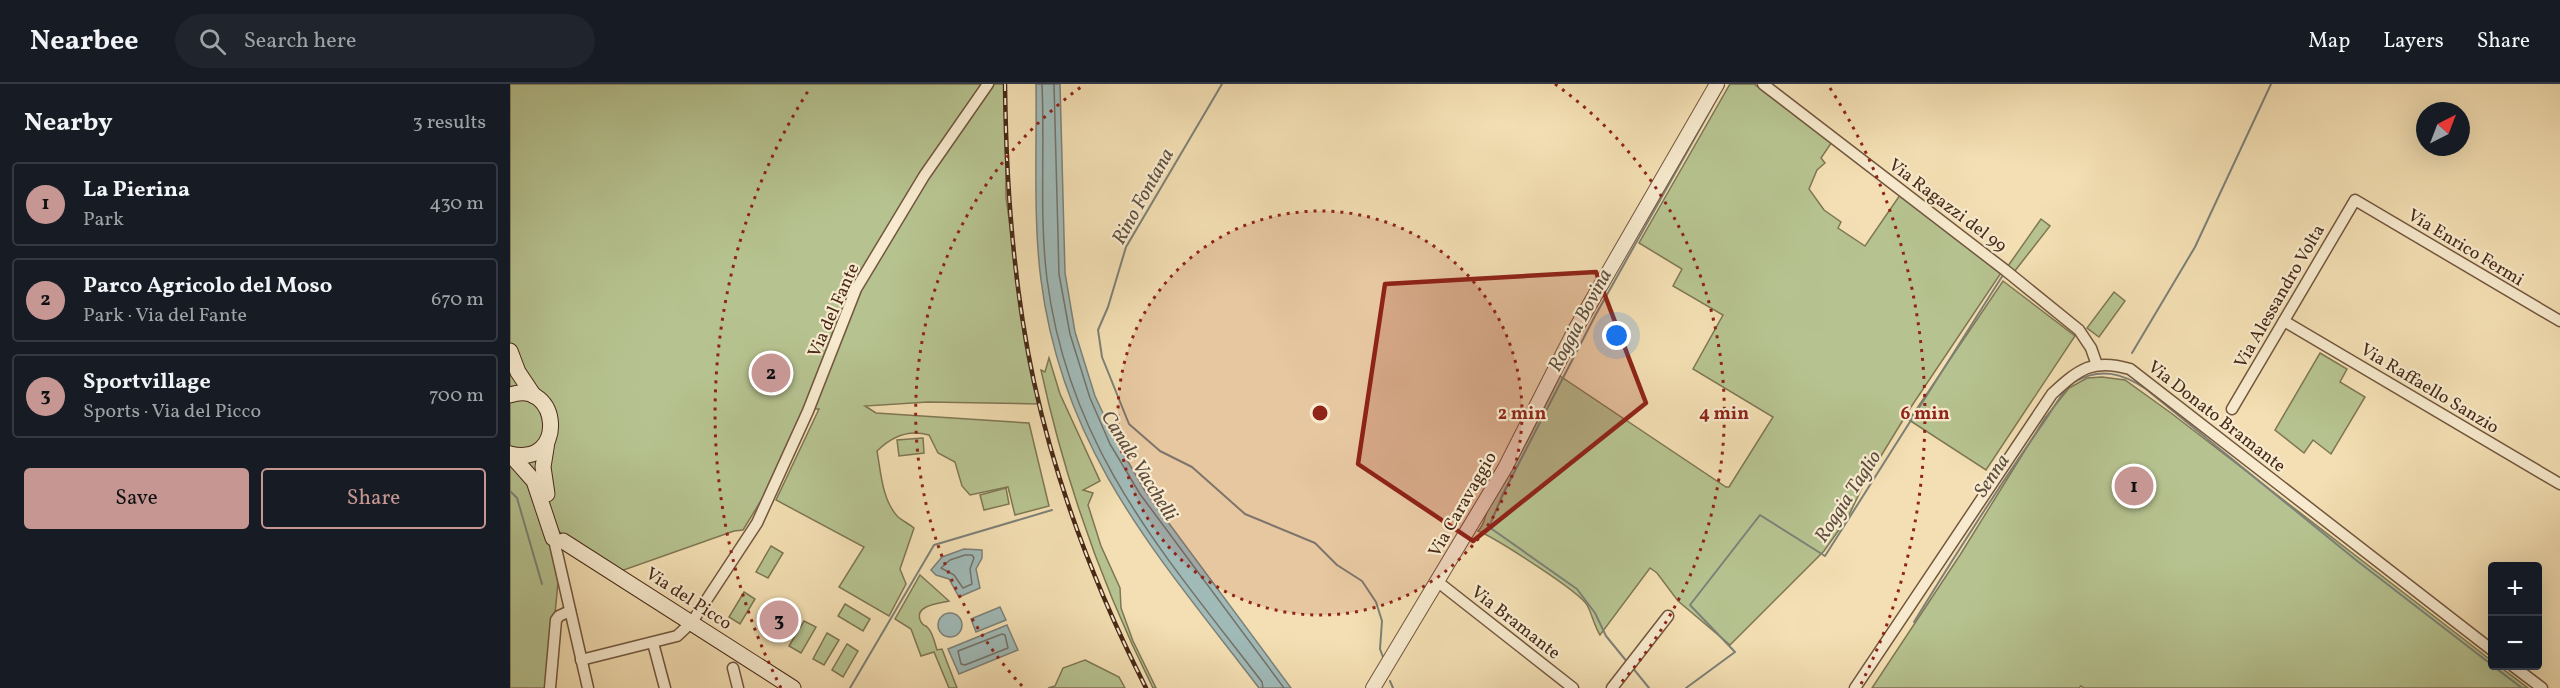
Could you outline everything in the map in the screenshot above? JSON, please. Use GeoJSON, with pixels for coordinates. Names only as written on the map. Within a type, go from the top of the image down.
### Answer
{"type":"FeatureCollection","features":[{"type":"Feature","properties":{"kind":"main road"},"geometry":{"type":"LineString","coordinates":[[510,351],[521,378],[549,411],[552,421],[543,467],[544,484],[558,539]]}},
{"type":"Feature","properties":{"kind":"main road"},"geometry":{"type":"LineString","coordinates":[[510,357],[510,371]]}},
{"type":"Feature","properties":{"kind":"main road"},"geometry":{"type":"LineString","coordinates":[[510,395],[524,393],[534,396]]}},
{"type":"Feature","properties":{"kind":"main road"},"geometry":{"type":"LineString","coordinates":[[510,454],[526,456],[534,453],[547,442]]}},
{"type":"Feature","properties":{"kind":"main road"},"geometry":{"type":"LineString","coordinates":[[510,454],[534,481],[558,539]]}},
{"type":"Feature","properties":{"kind":"main road","name":"Via del Picco"},"geometry":{"type":"LineString","coordinates":[[558,539],[692,622],[789,687]]}},
{"type":"Feature","properties":{"kind":"street","name":"Via del Fante"},"geometry":{"type":"LineString","coordinates":[[692,622],[757,523],[808,411],[856,289],[924,176],[988,84]]}},
{"type":"Feature","properties":{"kind":"street","name":"Via Caravaggio"},"geometry":{"type":"LineString","coordinates":[[1373,688],[1505,468],[1575,330],[1717,84]]}},
{"type":"Feature","properties":{"kind":"street","name":"Via Ragazzi del 99"},"geometry":{"type":"LineString","coordinates":[[1763,84],[2079,330],[2091,348],[2097,365]]}},
{"type":"Feature","properties":{"kind":"street","name":"Via Alessandro Volta"},"geometry":{"type":"LineString","coordinates":[[2232,409],[2355,200]]}},
{"type":"Feature","properties":{"kind":"street","name":"Via Enrico Fermi"},"geometry":{"type":"LineString","coordinates":[[2355,200],[2560,321]]}},
{"type":"Feature","properties":{"kind":"street","name":"Via Raffaello Sanzio"},"geometry":{"type":"LineString","coordinates":[[2284,321],[2560,484]]}},
{"type":"Feature","properties":{"kind":"street","name":"Via Donato Bramante"},"geometry":{"type":"LineString","coordinates":[[1854,688],[2052,394],[2071,376],[2097,365],[2111,363],[2130,369],[2488,646]]}},
{"type":"Feature","properties":{"kind":"street"},"geometry":{"type":"LineString","coordinates":[[558,539],[557,560],[588,688]]}},
{"type":"Feature","properties":{"kind":"street","name":"Via Bramante"},"geometry":{"type":"LineString","coordinates":[[1438,582],[1573,688]]}},
{"type":"Feature","properties":{"kind":"street"},"geometry":{"type":"LineString","coordinates":[[550,688],[556,620],[570,611]]}},
{"type":"Feature","properties":{"kind":"street"},"geometry":{"type":"LineString","coordinates":[[1612,688],[1668,616]]}},
{"type":"Feature","properties":{"kind":"street"},"geometry":{"type":"LineString","coordinates":[[581,660],[677,636],[692,622]]}},
{"type":"Feature","properties":{"kind":"street"},"geometry":{"type":"LineString","coordinates":[[653,643],[665,688]]}},
{"type":"Feature","properties":{"kind":"street"},"geometry":{"type":"LineString","coordinates":[[733,668],[738,688]]}},
{"type":"Feature","properties":{"kind":"street"},"geometry":{"type":"LineString","coordinates":[[2517,670],[2542,688]]}},
{"type":"Feature","properties":{"kind":"highlighted area"},"geometry":{"type":"Polygon","coordinates":[[[1596,272],[1646,403],[1473,541],[1358,464],[1385,284],[1596,272]]]}},
{"type":"Feature","properties":{"kind":"green space"},"geometry":{"type":"Polygon","coordinates":[[[510,84],[1005,84],[1006,197],[1026,345],[1039,404],[928,402],[865,406],[876,413],[1029,423],[1049,506],[1015,515],[1008,487],[970,495],[962,486],[955,462],[938,453],[929,435],[907,434],[888,442],[877,451],[885,494],[898,517],[914,528],[900,569],[906,584],[889,616],[839,587],[864,547],[776,500],[819,409],[806,409],[781,468],[743,530],[734,531],[621,571],[547,524],[558,582],[548,688],[510,688],[510,84]]]}},
{"type":"Feature","properties":{"kind":"green space"},"geometry":{"type":"Polygon","coordinates":[[[1730,84],[1754,84],[1832,142],[1821,158],[1825,163],[1817,170],[1809,189],[1824,210],[1841,222],[1838,228],[1865,246],[1900,195],[2001,273],[1911,407],[1865,482],[1848,517],[1824,551],[1730,645],[1678,601],[1657,573],[1650,568],[1600,635],[1587,605],[1581,598],[1536,565],[1478,531],[1560,376],[1726,487],[1729,487],[1773,417],[1693,369],[1723,315],[1673,286],[1682,269],[1639,243],[1730,84]]]}},
{"type":"Feature","properties":{"kind":"green space"},"geometry":{"type":"Polygon","coordinates":[[[2041,219],[2050,226],[2014,272],[2008,266],[2041,219]]]}},
{"type":"Feature","properties":{"kind":"green space"},"geometry":{"type":"Polygon","coordinates":[[[2003,281],[2075,336],[1986,470],[1909,420],[2003,281]]]}},
{"type":"Feature","properties":{"kind":"green space"},"geometry":{"type":"Polygon","coordinates":[[[2114,292],[2125,301],[2099,337],[2087,328],[2114,292]]]}},
{"type":"Feature","properties":{"kind":"green space"},"geometry":{"type":"Polygon","coordinates":[[[2320,353],[2347,369],[2340,382],[2365,397],[2331,454],[2313,440],[2304,453],[2275,430],[2320,353]]]}},
{"type":"Feature","properties":{"kind":"green space"},"geometry":{"type":"Polygon","coordinates":[[[1049,358],[1060,394],[1100,481],[1083,490],[1093,493],[1088,505],[1101,546],[1120,588],[1121,608],[1133,641],[1156,688],[1153,688],[1117,611],[1074,493],[1061,452],[1041,370],[1045,372],[1049,358]]]}},
{"type":"Feature","properties":{"kind":"green space"},"geometry":{"type":"Polygon","coordinates":[[[2087,378],[2125,380],[2488,658],[2488,670],[2504,670],[2528,688],[2084,688],[2081,686],[2079,688],[1872,688],[1960,555],[2045,418],[2069,388],[2087,378]]]}},
{"type":"Feature","properties":{"kind":"green space"},"geometry":{"type":"Polygon","coordinates":[[[923,438],[924,453],[899,456],[897,440],[923,438]]]}},
{"type":"Feature","properties":{"kind":"green space"},"geometry":{"type":"Polygon","coordinates":[[[1006,488],[1009,504],[984,510],[980,495],[1006,488]]]}},
{"type":"Feature","properties":{"kind":"green space"},"geometry":{"type":"Polygon","coordinates":[[[771,546],[783,553],[768,578],[756,572],[771,546]]]}},
{"type":"Feature","properties":{"kind":"green space"},"geometry":{"type":"Polygon","coordinates":[[[920,575],[949,601],[924,608],[919,616],[922,624],[931,633],[937,650],[942,649],[957,688],[949,688],[934,652],[921,656],[911,629],[895,619],[920,575]]]}},
{"type":"Feature","properties":{"kind":"green space"},"geometry":{"type":"Polygon","coordinates":[[[744,592],[755,599],[740,624],[729,617],[744,592]]]}},
{"type":"Feature","properties":{"kind":"green space"},"geometry":{"type":"Polygon","coordinates":[[[845,604],[870,619],[863,631],[838,616],[845,604]]]}},
{"type":"Feature","properties":{"kind":"green space"},"geometry":{"type":"Polygon","coordinates":[[[781,607],[793,614],[778,640],[766,633],[781,607]]]}},
{"type":"Feature","properties":{"kind":"green space"},"geometry":{"type":"Polygon","coordinates":[[[804,621],[816,627],[801,653],[789,646],[804,621]]]}},
{"type":"Feature","properties":{"kind":"green space"},"geometry":{"type":"Polygon","coordinates":[[[827,633],[839,640],[824,665],[813,659],[827,633]]]}},
{"type":"Feature","properties":{"kind":"green space"},"geometry":{"type":"Polygon","coordinates":[[[847,644],[858,651],[843,677],[832,670],[847,644]]]}},
{"type":"Feature","properties":{"kind":"green space"},"geometry":{"type":"Polygon","coordinates":[[[1085,660],[1119,677],[1125,688],[1048,688],[1055,686],[1063,668],[1085,660]]]}},
{"type":"Feature","properties":{"kind":"water"},"geometry":{"type":"Polygon","coordinates":[[[1036,84],[1060,84],[1065,273],[1075,332],[1095,396],[1116,441],[1145,491],[1291,688],[1259,688],[1185,593],[1120,499],[1093,450],[1070,398],[1053,342],[1041,280],[1036,208],[1036,84]]]}},
{"type":"Feature","properties":{"kind":"water"},"geometry":{"type":"Polygon","coordinates":[[[964,549],[982,550],[982,558],[976,569],[980,588],[959,597],[949,579],[936,575],[931,570],[942,557],[964,549]]]}},
{"type":"Feature","properties":{"kind":"water"},"geometry":{"type":"Polygon","coordinates":[[[1000,607],[1006,620],[976,632],[971,619],[1000,607]]]}},
{"type":"Feature","properties":{"kind":"water"},"geometry":{"type":"Polygon","coordinates":[[[950,613],[959,616],[962,625],[959,634],[950,637],[941,634],[938,625],[941,616],[950,613]]]}},
{"type":"Feature","properties":{"kind":"water"},"geometry":{"type":"Polygon","coordinates":[[[1007,625],[1018,650],[959,674],[948,649],[1007,625]]]}},
{"type":"Feature","properties":{"kind":"waterway","name":"Rino Fontana"},"geometry":{"type":"LineString","coordinates":[[1222,84],[1126,247],[1108,307],[1098,330],[1102,357],[1129,424],[1160,451],[1192,467],[1245,514],[1315,543],[1337,565],[1362,581],[1376,602],[1382,621],[1380,649],[1383,657]]}},
{"type":"Feature","properties":{"kind":"waterway","name":"Senna"},"geometry":{"type":"LineString","coordinates":[[2132,353],[2195,247],[2271,84]]}},
{"type":"Feature","properties":{"kind":"waterway","name":"Roggia Bovina"},"geometry":{"type":"LineString","coordinates":[[1628,663],[1606,636],[1595,613],[1577,589],[1489,527],[1503,494],[1595,316],[1724,86]]}},
{"type":"Feature","properties":{"kind":"waterway","name":"Roggia Taglio"},"geometry":{"type":"LineString","coordinates":[[1686,688],[1735,652],[1690,605],[1760,515],[1825,556],[2003,275]]}},
{"type":"Feature","properties":{"kind":"waterway"},"geometry":{"type":"LineString","coordinates":[[1914,622],[1961,546],[2066,389],[2084,377],[2102,373],[2120,376],[2146,389],[2356,560],[2488,662]]}},
{"type":"Feature","properties":{"kind":"waterway"},"geometry":{"type":"LineString","coordinates":[[510,491],[517,498],[542,584]]}},
{"type":"Feature","properties":{"kind":"waterway"},"geometry":{"type":"LineString","coordinates":[[850,688],[934,545],[1052,510]]}},
{"type":"Feature","properties":{"kind":"waterway","name":"Roggia Bovina"},"geometry":{"type":"LineString","coordinates":[[1632,667],[1649,688]]}},
{"type":"Feature","properties":{"kind":"waterway"},"geometry":{"type":"LineString","coordinates":[[2498,670],[2522,688]]}},
{"type":"Feature","properties":{"kind":"waterway","name":"Rino Fontana"},"geometry":{"type":"LineString","coordinates":[[1390,681],[1393,688]]}},
{"type":"Feature","properties":{"kind":"railway"},"geometry":{"type":"LineString","coordinates":[[1005,84],[1007,159],[1016,271],[1027,345],[1043,422],[1067,500],[1095,577],[1146,688]]}},
{"type":"Feature","properties":{"kind":"place","name":"Parco Agricolo del Moso"},"geometry":{"type":"Point","coordinates":[771,373]}},
{"type":"Feature","properties":{"kind":"place","name":"La Pierina"},"geometry":{"type":"Point","coordinates":[2134,486]}},
{"type":"Feature","properties":{"kind":"place","name":"Sportvillage"},"geometry":{"type":"Point","coordinates":[779,620]}},
{"type":"Feature","properties":{"kind":"water label","name":"Canale Vacchelli"},"geometry":{"type":"Point","coordinates":[1140,465]}}]}
